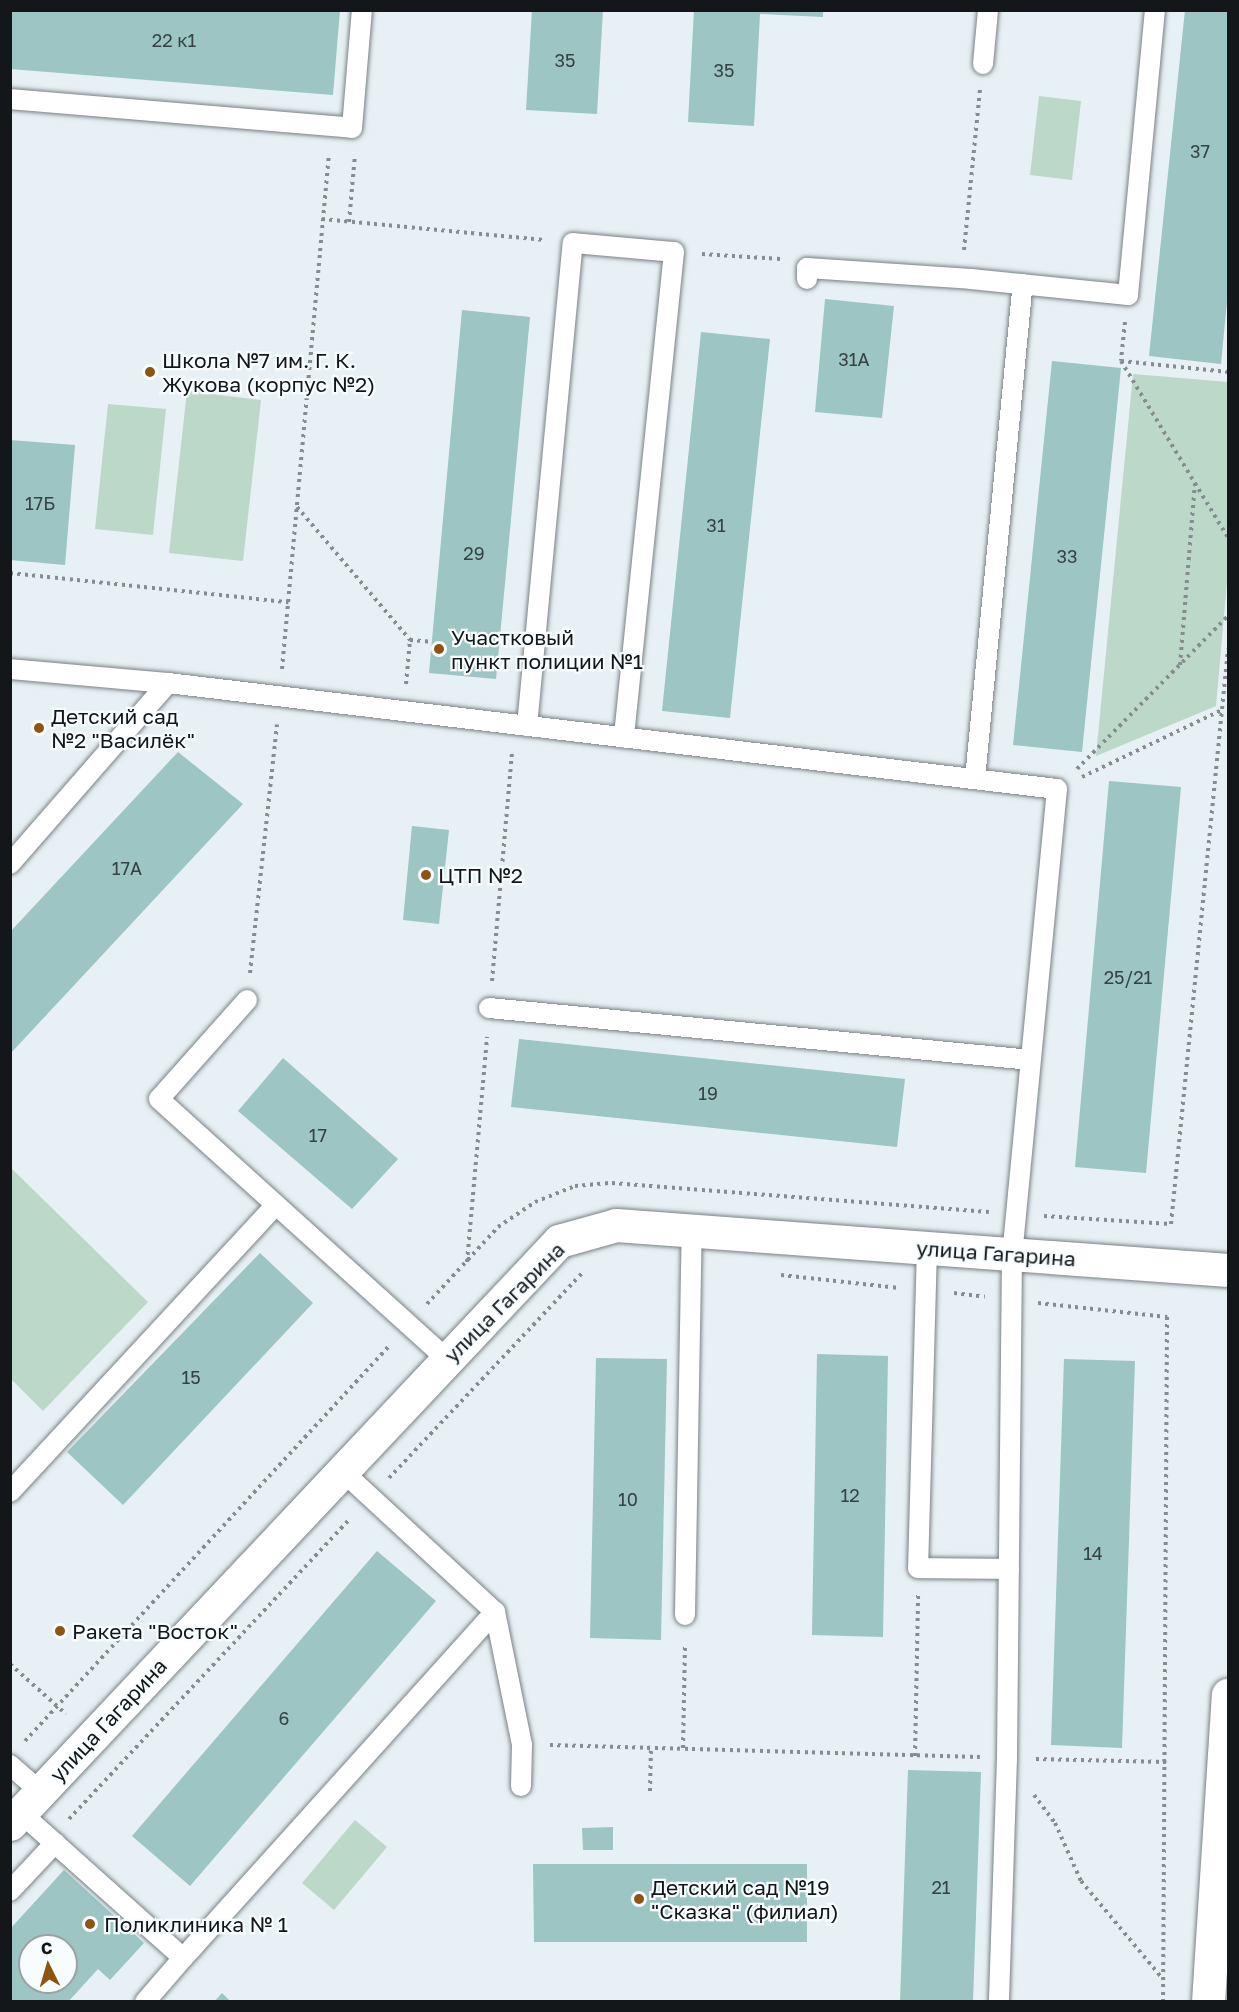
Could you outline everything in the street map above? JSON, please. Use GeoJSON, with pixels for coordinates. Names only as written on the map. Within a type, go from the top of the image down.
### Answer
{"type":"FeatureCollection","features":[{"type":"Feature","properties":{"kind":"street","name":"улица Гагарина"},"geometry":{"type":"LineString","coordinates":[[24,1810],[560,1241],[616,1225],[1228,1270]]}},
{"type":"Feature","properties":{"kind":"street"},"geometry":{"type":"LineString","coordinates":[[1209,2001],[1228,1695]]}},
{"type":"Feature","properties":{"kind":"lane"},"geometry":{"type":"LineString","coordinates":[[10,99],[352,128],[362,10]]}},
{"type":"Feature","properties":{"kind":"lane"},"geometry":{"type":"LineString","coordinates":[[983,64],[988,10]]}},
{"type":"Feature","properties":{"kind":"lane"},"geometry":{"type":"LineString","coordinates":[[807,279],[807,268],[913,282],[1023,284],[1128,295],[1155,10]]}},
{"type":"Feature","properties":{"kind":"lane"},"geometry":{"type":"LineString","coordinates":[[521,725],[573,243],[674,252],[624,737]]}},
{"type":"Feature","properties":{"kind":"lane"},"geometry":{"type":"LineString","coordinates":[[975,780],[1023,284]]}},
{"type":"Feature","properties":{"kind":"lane"},"geometry":{"type":"LineString","coordinates":[[10,669],[168,683],[1057,789],[1012,1254],[1007,1758],[999,2001]]}},
{"type":"Feature","properties":{"kind":"lane"},"geometry":{"type":"LineString","coordinates":[[10,864],[168,683]]}},
{"type":"Feature","properties":{"kind":"lane"},"geometry":{"type":"LineString","coordinates":[[247,1000],[159,1099],[447,1359]]}},
{"type":"Feature","properties":{"kind":"lane"},"geometry":{"type":"LineString","coordinates":[[489,1008],[1031,1060]]}},
{"type":"Feature","properties":{"kind":"lane"},"geometry":{"type":"LineString","coordinates":[[10,1492],[276,1205]]}},
{"type":"Feature","properties":{"kind":"lane"},"geometry":{"type":"LineString","coordinates":[[685,1615],[692,1230]]}},
{"type":"Feature","properties":{"kind":"lane"},"geometry":{"type":"LineString","coordinates":[[927,1248],[918,1568],[1009,1569]]}},
{"type":"Feature","properties":{"kind":"lane"},"geometry":{"type":"LineString","coordinates":[[342,1471],[495,1612],[522,1744],[521,1786]]}},
{"type":"Feature","properties":{"kind":"lane"},"geometry":{"type":"LineString","coordinates":[[145,2001],[495,1612]]}},
{"type":"Feature","properties":{"kind":"lane"},"geometry":{"type":"LineString","coordinates":[[14,1756],[24,1810],[52,1841],[183,1958]]}},
{"type":"Feature","properties":{"kind":"lane"},"geometry":{"type":"LineString","coordinates":[[10,1892],[52,1841]]}},
{"type":"Feature","properties":{"kind":"path"},"geometry":{"type":"LineString","coordinates":[[963,260],[983,64]]}},
{"type":"Feature","properties":{"kind":"path"},"geometry":{"type":"LineString","coordinates":[[247,1000],[280,696],[332,126]]}},
{"type":"Feature","properties":{"kind":"path"},"geometry":{"type":"LineString","coordinates":[[322,219],[573,243]]}},
{"type":"Feature","properties":{"kind":"path"},"geometry":{"type":"LineString","coordinates":[[1128,295],[1121,361],[1228,538]]}},
{"type":"Feature","properties":{"kind":"path"},"geometry":{"type":"LineString","coordinates":[[1121,361],[1228,372]]}},
{"type":"Feature","properties":{"kind":"path"},"geometry":{"type":"LineString","coordinates":[[1180,665],[1195,484]]}},
{"type":"Feature","properties":{"kind":"path"},"geometry":{"type":"LineString","coordinates":[[297,507],[410,640],[431,642]]}},
{"type":"Feature","properties":{"kind":"path"},"geometry":{"type":"LineString","coordinates":[[10,573],[288,602]]}},
{"type":"Feature","properties":{"kind":"path"},"geometry":{"type":"LineString","coordinates":[[1057,789],[1228,616]]}},
{"type":"Feature","properties":{"kind":"path"},"geometry":{"type":"LineString","coordinates":[[403,711],[410,640]]}},
{"type":"Feature","properties":{"kind":"path"},"geometry":{"type":"LineString","coordinates":[[1171,1224],[1228,649]]}},
{"type":"Feature","properties":{"kind":"path"},"geometry":{"type":"LineString","coordinates":[[1057,789],[1222,710]]}},
{"type":"Feature","properties":{"kind":"path"},"geometry":{"type":"LineString","coordinates":[[14,1756],[467,1263],[489,1008],[521,725]]}},
{"type":"Feature","properties":{"kind":"path"},"geometry":{"type":"LineString","coordinates":[[52,1841],[591,1264]]}},
{"type":"Feature","properties":{"kind":"path"},"geometry":{"type":"LineString","coordinates":[[774,1274],[1167,1317],[1163,2001]]}},
{"type":"Feature","properties":{"kind":"path"},"geometry":{"type":"LineString","coordinates":[[915,1756],[918,1568]]}},
{"type":"Feature","properties":{"kind":"path"},"geometry":{"type":"LineString","coordinates":[[683,1748],[685,1615]]}},
{"type":"Feature","properties":{"kind":"path"},"geometry":{"type":"LineString","coordinates":[[522,1744],[1166,1762]]}},
{"type":"Feature","properties":{"kind":"path"},"geometry":{"type":"LineString","coordinates":[[650,1791],[651,1748]]}},
{"type":"Feature","properties":{"kind":"path"},"geometry":{"type":"LineString","coordinates":[[1007,1758],[1055,1823],[1081,1881],[1164,1980]]}},
{"type":"Feature","properties":{"kind":"green space"},"geometry":{"type":"Polygon","coordinates":[[[1039,96],[1081,101],[1072,180],[1030,175],[1039,96]]]}},
{"type":"Feature","properties":{"kind":"green space"},"geometry":{"type":"Polygon","coordinates":[[[1133,374],[1228,382],[1228,571],[1216,706],[1096,756],[1133,374]]]}},
{"type":"Feature","properties":{"kind":"green space"},"geometry":{"type":"Polygon","coordinates":[[[187,391],[261,400],[243,561],[169,553],[187,391]]]}},
{"type":"Feature","properties":{"kind":"green space"},"geometry":{"type":"Polygon","coordinates":[[[108,404],[166,409],[153,535],[95,529],[108,404]]]}},
{"type":"Feature","properties":{"kind":"green space"},"geometry":{"type":"Polygon","coordinates":[[[11,1168],[148,1302],[43,1411],[11,1379],[11,1168]]]}},
{"type":"Feature","properties":{"kind":"green space"},"geometry":{"type":"Polygon","coordinates":[[[355,1820],[387,1847],[334,1910],[302,1883],[355,1820]]]}},
{"type":"Feature","properties":{"kind":"building"},"geometry":{"type":"Polygon","coordinates":[[[10,10],[340,10],[333,95],[10,69],[10,10]]]}},
{"type":"Feature","properties":{"kind":"building"},"geometry":{"type":"Polygon","coordinates":[[[532,10],[603,10],[597,114],[526,110],[532,10]]]}},
{"type":"Feature","properties":{"kind":"building"},"geometry":{"type":"Polygon","coordinates":[[[694,10],[823,10],[823,17],[760,14],[754,126],[688,122],[694,10]]]}},
{"type":"Feature","properties":{"kind":"building"},"geometry":{"type":"Polygon","coordinates":[[[1185,10],[1228,10],[1228,291],[1221,364],[1149,356],[1185,10]]]}},
{"type":"Feature","properties":{"kind":"building"},"geometry":{"type":"Polygon","coordinates":[[[825,299],[894,306],[882,418],[815,412],[825,299]]]}},
{"type":"Feature","properties":{"kind":"building"},"geometry":{"type":"Polygon","coordinates":[[[462,310],[530,317],[496,679],[429,673],[462,310]]]}},
{"type":"Feature","properties":{"kind":"building"},"geometry":{"type":"Polygon","coordinates":[[[701,332],[770,339],[730,718],[662,711],[701,332]]]}},
{"type":"Feature","properties":{"kind":"building"},"geometry":{"type":"Polygon","coordinates":[[[1052,361],[1121,368],[1082,752],[1013,745],[1052,361]]]}},
{"type":"Feature","properties":{"kind":"building"},"geometry":{"type":"Polygon","coordinates":[[[10,440],[75,445],[65,565],[10,560],[10,440]]]}},
{"type":"Feature","properties":{"kind":"building"},"geometry":{"type":"Polygon","coordinates":[[[178,752],[243,804],[10,1054],[10,932],[178,752]]]}},
{"type":"Feature","properties":{"kind":"building"},"geometry":{"type":"Polygon","coordinates":[[[1109,781],[1181,787],[1146,1173],[1075,1167],[1109,781]]]}},
{"type":"Feature","properties":{"kind":"building","name":"ЦТП №2"},"geometry":{"type":"Polygon","coordinates":[[[412,826],[449,830],[439,924],[403,920],[412,826]]]}},
{"type":"Feature","properties":{"kind":"building"},"geometry":{"type":"Polygon","coordinates":[[[519,1039],[905,1079],[897,1147],[511,1107],[519,1039]]]}},
{"type":"Feature","properties":{"kind":"building"},"geometry":{"type":"Polygon","coordinates":[[[283,1058],[398,1159],[352,1209],[238,1111],[283,1058]]]}},
{"type":"Feature","properties":{"kind":"building"},"geometry":{"type":"Polygon","coordinates":[[[260,1253],[313,1303],[123,1505],[67,1452],[260,1253]]]}},
{"type":"Feature","properties":{"kind":"building"},"geometry":{"type":"Polygon","coordinates":[[[817,1354],[888,1356],[883,1637],[812,1635],[817,1354]]]}},
{"type":"Feature","properties":{"kind":"building"},"geometry":{"type":"Polygon","coordinates":[[[596,1358],[667,1359],[661,1640],[590,1638],[596,1358]]]}},
{"type":"Feature","properties":{"kind":"building"},"geometry":{"type":"Polygon","coordinates":[[[1064,1359],[1135,1361],[1122,1748],[1051,1745],[1064,1359]]]}},
{"type":"Feature","properties":{"kind":"building"},"geometry":{"type":"Polygon","coordinates":[[[377,1551],[436,1601],[190,1886],[132,1836],[377,1551]]]}},
{"type":"Feature","properties":{"kind":"building"},"geometry":{"type":"Polygon","coordinates":[[[908,1770],[981,1772],[973,2002],[900,2002],[908,1770]]]}},
{"type":"Feature","properties":{"kind":"building"},"geometry":{"type":"Polygon","coordinates":[[[613,1827],[613,1850],[583,1850],[582,1828],[613,1827]]]}},
{"type":"Feature","properties":{"kind":"building"},"geometry":{"type":"Polygon","coordinates":[[[533,1864],[807,1864],[807,1942],[534,1942],[533,1864]]]}},
{"type":"Feature","properties":{"kind":"building"},"geometry":{"type":"Polygon","coordinates":[[[64,1870],[144,1943],[110,1980],[98,1969],[78,1991],[78,1934],[18,1934],[18,1994],[75,1994],[68,2002],[10,2002],[10,1929],[64,1870]]]}},
{"type":"Feature","properties":{"kind":"building"},"geometry":{"type":"Polygon","coordinates":[[[222,1993],[231,2002],[214,2002],[222,1993]]]}},
{"type":"Feature","properties":{"kind":"place","name":"Школа №7 им. Г. К. Жукова (корпус №2)"},"geometry":{"type":"Point","coordinates":[150,372]}},
{"type":"Feature","properties":{"kind":"place","name":"Участковый пункт полиции №1"},"geometry":{"type":"Point","coordinates":[439,649]}},
{"type":"Feature","properties":{"kind":"place","name":"Детский сад №2 \"Василёк\""},"geometry":{"type":"Point","coordinates":[39,728]}},
{"type":"Feature","properties":{"kind":"place","name":"ЦТП №2"},"geometry":{"type":"Point","coordinates":[426,875]}},
{"type":"Feature","properties":{"kind":"place","name":"Ракета \"Восток\""},"geometry":{"type":"Point","coordinates":[60,1631]}},
{"type":"Feature","properties":{"kind":"place","name":"Детский сад №19 \"Сказка\" (филиал)"},"geometry":{"type":"Point","coordinates":[639,1899]}},
{"type":"Feature","properties":{"kind":"place","name":"Поликлиника № 1"},"geometry":{"type":"Point","coordinates":[90,1924]}}]}
